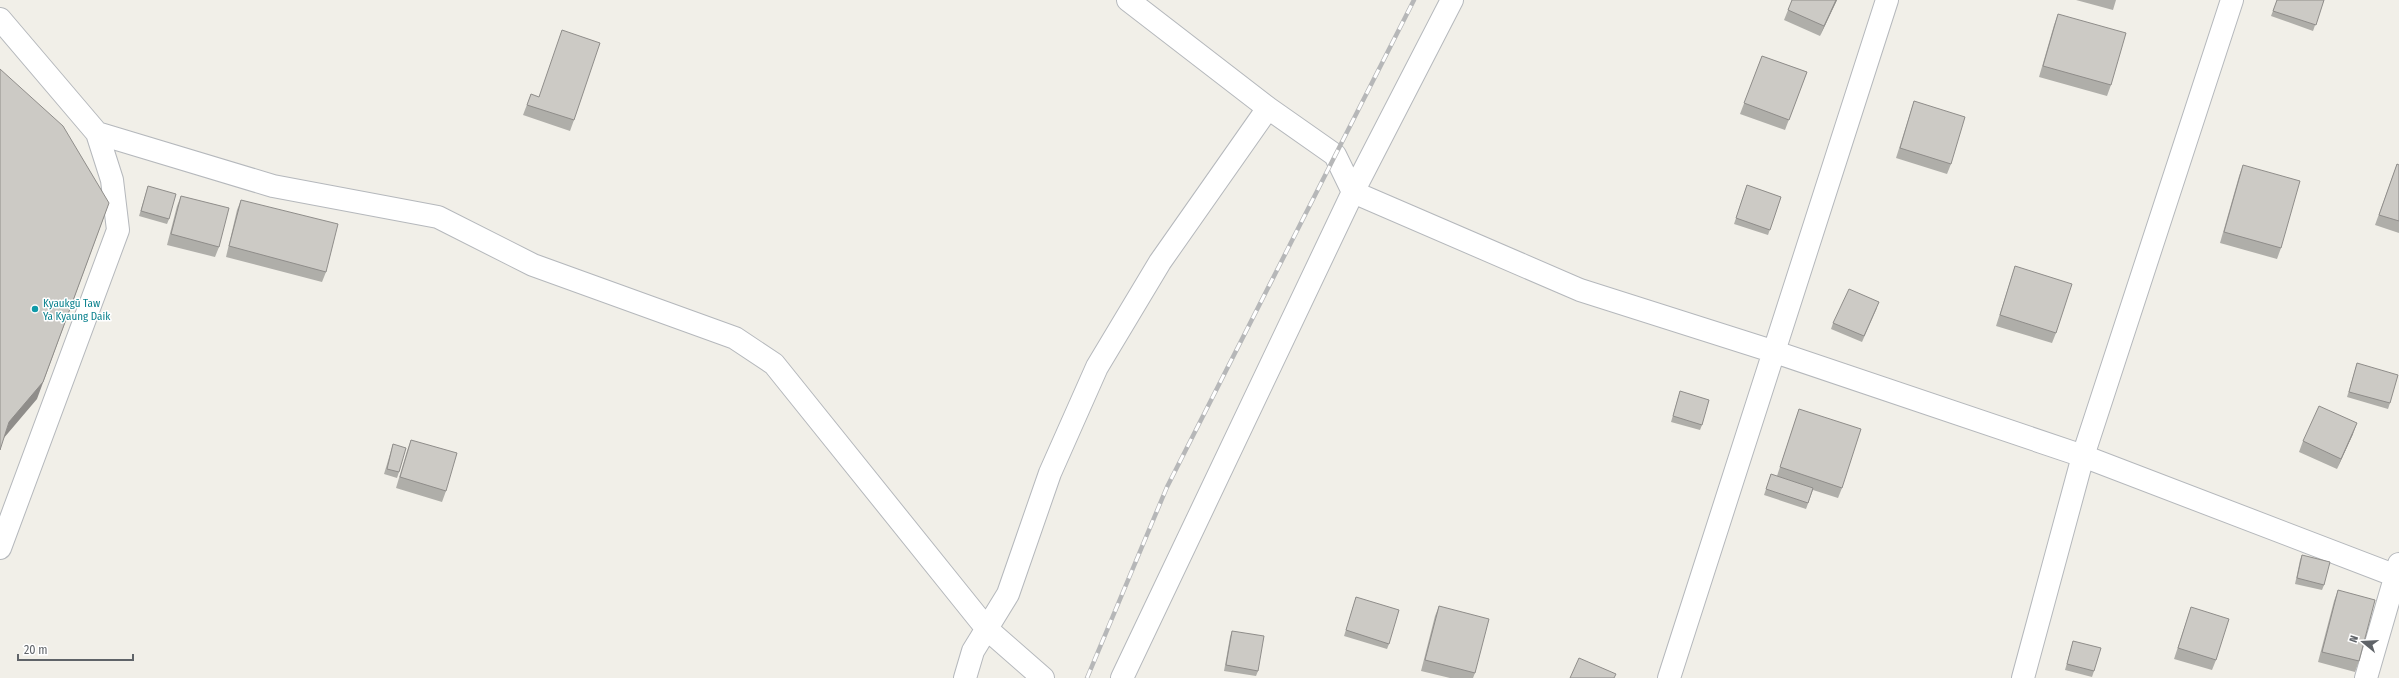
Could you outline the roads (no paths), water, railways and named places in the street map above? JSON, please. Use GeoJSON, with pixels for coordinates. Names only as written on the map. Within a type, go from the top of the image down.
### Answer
{"type":"FeatureCollection","features":[{"type":"Feature","properties":{"kind":"street"},"geometry":{"type":"LineString","coordinates":[[1128,0],[1268,108],[1334,155],[1353,192],[1580,290],[1775,352],[2083,456],[2398,572],[2366,678]]}},
{"type":"Feature","properties":{"kind":"street"},"geometry":{"type":"LineString","coordinates":[[1122,678],[1353,192],[1452,0]]}},
{"type":"Feature","properties":{"kind":"street"},"geometry":{"type":"LineString","coordinates":[[1669,678],[1887,0]]}},
{"type":"Feature","properties":{"kind":"street"},"geometry":{"type":"LineString","coordinates":[[2023,678],[2083,456],[2232,0]]}},
{"type":"Feature","properties":{"kind":"street"},"geometry":{"type":"LineString","coordinates":[[0,19],[98,133],[112,180],[118,230],[0,548]]}},
{"type":"Feature","properties":{"kind":"street"},"geometry":{"type":"LineString","coordinates":[[965,678],[973,651],[1008,594],[1050,473],[1097,367],[1160,262],[1268,108]]}},
{"type":"Feature","properties":{"kind":"street"},"geometry":{"type":"LineString","coordinates":[[98,133],[273,186],[438,217],[533,265],[734,338],[774,364],[987,629],[1043,678]]}},
{"type":"Feature","properties":{"kind":"railway"},"geometry":{"type":"LineString","coordinates":[[1087,678],[1167,487],[1414,0]]}},
{"type":"Feature","properties":{"kind":"place","name":"Kyaukgū Taw Ya Kyaung Daik"},"geometry":{"type":"Point","coordinates":[35,309]}}]}
